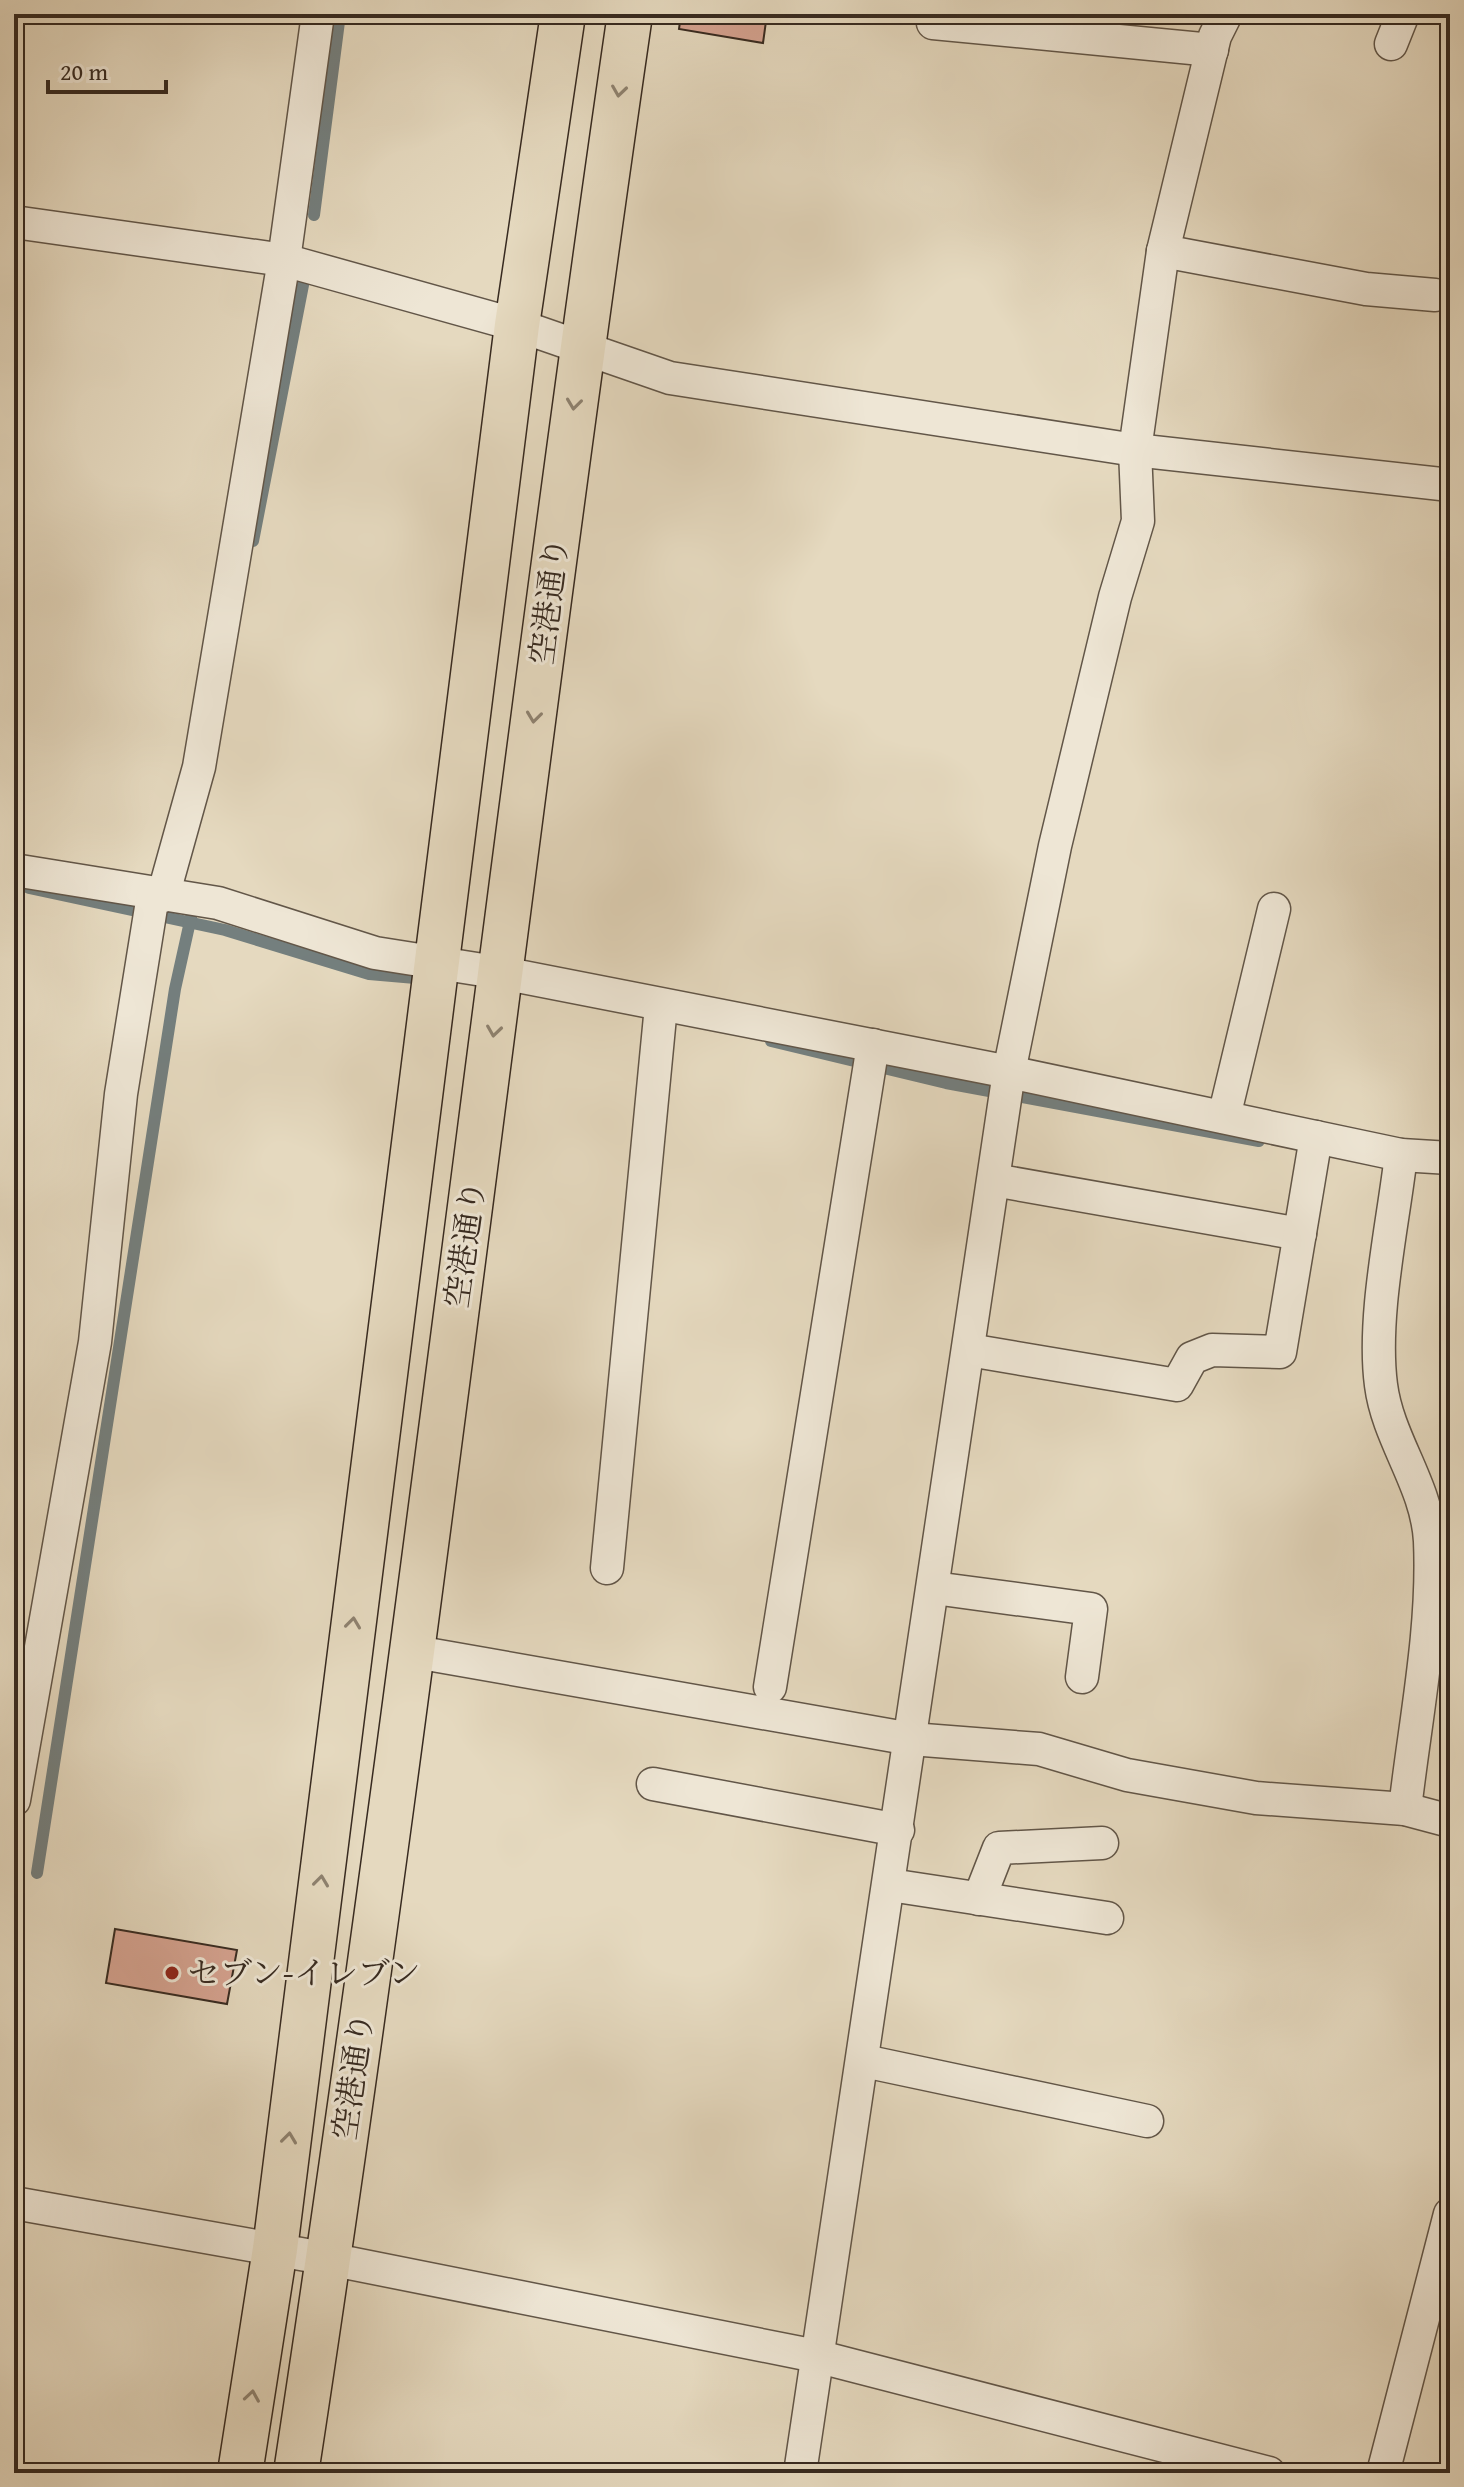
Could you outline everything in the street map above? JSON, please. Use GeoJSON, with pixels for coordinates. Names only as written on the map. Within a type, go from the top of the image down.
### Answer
{"type":"FeatureCollection","features":[{"type":"Feature","properties":{"kind":"highway","name":"空港通り"},"geometry":{"type":"LineString","coordinates":[[240,2473],[275,2249],[517,325],[563,14]]}},
{"type":"Feature","properties":{"kind":"highway","name":"空港通り"},"geometry":{"type":"LineString","coordinates":[[296,2473],[329,2259],[502,973],[581,350],[630,14]]}},
{"type":"Feature","properties":{"kind":"street"},"geometry":{"type":"LineString","coordinates":[[14,1800],[95,1342],[121,1094],[158,895],[199,767],[284,260],[318,14]]}},
{"type":"Feature","properties":{"kind":"street"},"geometry":{"type":"LineString","coordinates":[[800,2473],[864,2061],[1009,1072],[1055,846],[1115,597],[1138,521],[1135,450],[1163,251],[1212,50],[1226,14]]}},
{"type":"Feature","properties":{"kind":"street"},"geometry":{"type":"LineString","coordinates":[[1391,44],[1403,14]]}},
{"type":"Feature","properties":{"kind":"street"},"geometry":{"type":"LineString","coordinates":[[933,23],[1098,26],[1212,50]]}},
{"type":"Feature","properties":{"kind":"street"},"geometry":{"type":"LineString","coordinates":[[14,222],[284,260],[517,325],[581,350],[670,378],[1135,450],[1450,485]]}},
{"type":"Feature","properties":{"kind":"street"},"geometry":{"type":"LineString","coordinates":[[1163,251],[1366,289],[1435,295]]}},
{"type":"Feature","properties":{"kind":"street"},"geometry":{"type":"LineString","coordinates":[[14,870],[218,903],[375,953],[502,973],[873,1045],[1401,1155],[1450,1158]]}},
{"type":"Feature","properties":{"kind":"street"},"geometry":{"type":"LineString","coordinates":[[1224,1117],[1274,909]]}},
{"type":"Feature","properties":{"kind":"street"},"geometry":{"type":"LineString","coordinates":[[607,1568],[661,1006]]}},
{"type":"Feature","properties":{"kind":"street"},"geometry":{"type":"LineString","coordinates":[[770,1687],[873,1045]]}},
{"type":"Feature","properties":{"kind":"street"},"geometry":{"type":"LineString","coordinates":[[969,1350],[1177,1385],[1192,1358],[1212,1350],[1280,1352],[1316,1137]]}},
{"type":"Feature","properties":{"kind":"street"},"geometry":{"type":"LineString","coordinates":[[1401,1155],[1378,1340],[1381,1387],[1392,1426],[1425,1504],[1430,1539],[1430,1591],[1405,1809]]}},
{"type":"Feature","properties":{"kind":"street"},"geometry":{"type":"LineString","coordinates":[[994,1180],[1300,1234]]}},
{"type":"Feature","properties":{"kind":"street"},"geometry":{"type":"LineString","coordinates":[[934,1588],[1091,1609],[1082,1677]]}},
{"type":"Feature","properties":{"kind":"street"},"geometry":{"type":"LineString","coordinates":[[410,1651],[911,1739],[1039,1749],[1127,1775],[1256,1798],[1405,1809],[1450,1821]]}},
{"type":"Feature","properties":{"kind":"street"},"geometry":{"type":"LineString","coordinates":[[653,1784],[898,1830]]}},
{"type":"Feature","properties":{"kind":"street"},"geometry":{"type":"LineString","coordinates":[[979,1899],[999,1848],[1102,1843]]}},
{"type":"Feature","properties":{"kind":"street"},"geometry":{"type":"LineString","coordinates":[[890,1885],[1107,1918]]}},
{"type":"Feature","properties":{"kind":"street"},"geometry":{"type":"LineString","coordinates":[[864,2061],[1147,2121]]}},
{"type":"Feature","properties":{"kind":"street"},"geometry":{"type":"LineString","coordinates":[[14,2203],[329,2259],[816,2356],[1269,2473]]}},
{"type":"Feature","properties":{"kind":"street"},"geometry":{"type":"LineString","coordinates":[[1383,2473],[1450,2214]]}},
{"type":"Feature","properties":{"kind":"building"},"geometry":{"type":"Polygon","coordinates":[[[681,14],[767,14],[763,43],[679,29],[681,14]]]}},
{"type":"Feature","properties":{"kind":"building"},"geometry":{"type":"Polygon","coordinates":[[[115,1929],[237,1950],[227,2004],[106,1983],[115,1929]]]}},
{"type":"Feature","properties":{"kind":"waterway"},"geometry":{"type":"LineString","coordinates":[[314,215],[340,14]]}},
{"type":"Feature","properties":{"kind":"waterway"},"geometry":{"type":"LineString","coordinates":[[253,541],[303,285]]}},
{"type":"Feature","properties":{"kind":"waterway"},"geometry":{"type":"LineString","coordinates":[[29,888],[225,930],[369,974],[427,979]]}},
{"type":"Feature","properties":{"kind":"waterway"},"geometry":{"type":"LineString","coordinates":[[37,1873],[175,989],[191,917]]}},
{"type":"Feature","properties":{"kind":"waterway"},"geometry":{"type":"LineString","coordinates":[[771,1041],[946,1083],[1259,1141]]}},
{"type":"Feature","properties":{"kind":"place","name":"セブン-イレブン"},"geometry":{"type":"Point","coordinates":[172,1973]}}]}
